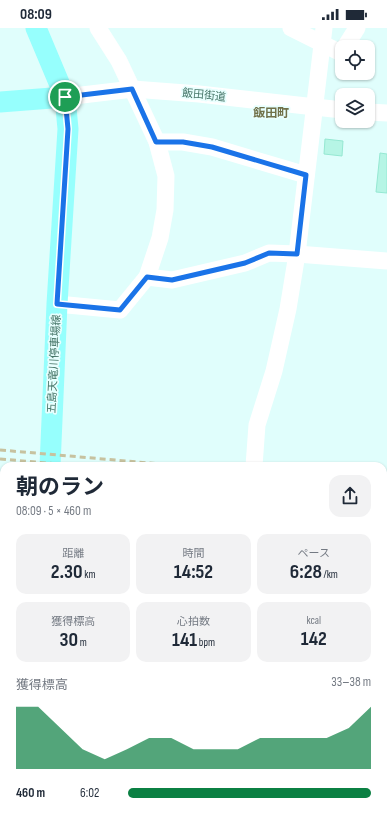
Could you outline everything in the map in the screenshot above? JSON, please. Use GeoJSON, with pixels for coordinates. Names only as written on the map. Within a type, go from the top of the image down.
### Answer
{"type":"FeatureCollection","features":[{"type":"Feature","properties":{"kind":"main road","name":"五島天竜川停車場線"},"geometry":{"type":"LineString","coordinates":[[36,28],[65,97],[68,129],[57,304],[50,462]]}},
{"type":"Feature","properties":{"kind":"main road"},"geometry":{"type":"LineString","coordinates":[[0,102],[65,97]]}},
{"type":"Feature","properties":{"kind":"street"},"geometry":{"type":"LineString","coordinates":[[57,304],[120,310],[147,277],[160,238],[165,210],[166,176],[156,142],[118,61],[98,28]]}},
{"type":"Feature","properties":{"kind":"street"},"geometry":{"type":"LineString","coordinates":[[291,28],[323,36],[335,47]]}},
{"type":"Feature","properties":{"kind":"street"},"geometry":{"type":"LineString","coordinates":[[349,40],[357,28]]}},
{"type":"Feature","properties":{"kind":"street"},"geometry":{"type":"LineString","coordinates":[[254,462],[257,425],[274,371],[288,310],[297,254],[323,36]]}},
{"type":"Feature","properties":{"kind":"street","name":"飯田街道"},"geometry":{"type":"LineString","coordinates":[[65,97],[132,89],[199,94],[335,109]]}},
{"type":"Feature","properties":{"kind":"street"},"geometry":{"type":"LineString","coordinates":[[375,112],[387,113]]}},
{"type":"Feature","properties":{"kind":"street"},"geometry":{"type":"LineString","coordinates":[[156,142],[183,142],[212,147],[306,175]]}},
{"type":"Feature","properties":{"kind":"street"},"geometry":{"type":"LineString","coordinates":[[147,277],[172,280],[245,263],[269,253],[387,261]]}},
{"type":"Feature","properties":{"kind":"building"},"geometry":{"type":"Polygon","coordinates":[[[325,139],[343,141],[342,156],[324,154],[325,139]]]}},
{"type":"Feature","properties":{"kind":"building"},"geometry":{"type":"Polygon","coordinates":[[[380,153],[387,154],[387,193],[376,192],[380,153]]]}},
{"type":"Feature","properties":{"kind":"railway"},"geometry":{"type":"LineString","coordinates":[[0,450],[138,462]]}},
{"type":"Feature","properties":{"kind":"railway"},"geometry":{"type":"LineString","coordinates":[[0,459],[35,462]]}},
{"type":"Feature","properties":{"kind":"district","name":"飯田町"},"geometry":{"type":"Point","coordinates":[271,113]}},
{"type":"Feature","properties":{"kind":"route"},"geometry":{"type":"LineString","coordinates":[[132,89],[156,142],[183,142],[212,147],[306,175],[297,254],[269,253],[245,263],[172,280],[147,277],[120,310],[57,304],[68,129],[65,97],[132,89]]}}]}
